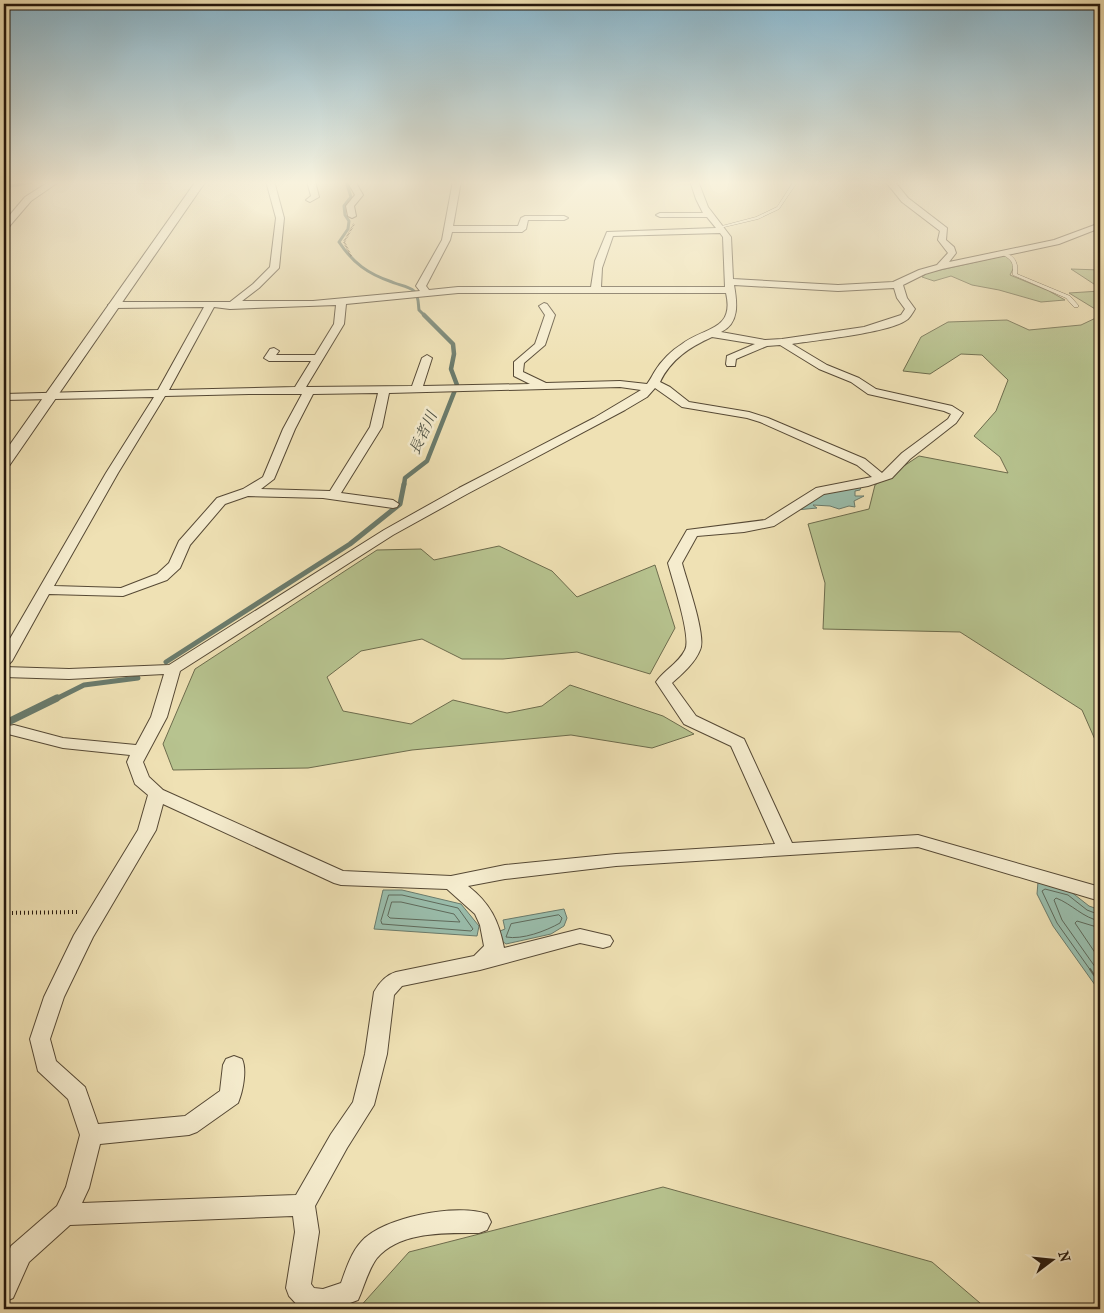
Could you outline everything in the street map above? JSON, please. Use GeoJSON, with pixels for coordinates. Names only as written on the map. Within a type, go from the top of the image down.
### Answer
{"type":"FeatureCollection","features":[{"type":"Feature","properties":{"kind":"street"},"geometry":{"type":"LineString","coordinates":[[4,464],[158,242]]}},
{"type":"Feature","properties":{"kind":"street"},"geometry":{"type":"LineString","coordinates":[[230,306],[256,286],[274,268],[277,242]]}},
{"type":"Feature","properties":{"kind":"street"},"geometry":{"type":"LineString","coordinates":[[424,293],[420,286],[445,242]]}},
{"type":"Feature","properties":{"kind":"street"},"geometry":{"type":"LineString","coordinates":[[596,290],[595,275],[606,242]]}},
{"type":"Feature","properties":{"kind":"street"},"geometry":{"type":"LineString","coordinates":[[4,672],[69,674],[173,669],[373,542],[462,491],[597,422],[643,395],[652,386],[660,371],[686,345],[722,328],[730,320],[733,303],[726,242]]}},
{"type":"Feature","properties":{"kind":"street"},"geometry":{"type":"LineString","coordinates":[[940,267],[952,253],[952,249],[945,242]]}},
{"type":"Feature","properties":{"kind":"street"},"geometry":{"type":"LineString","coordinates":[[113,305],[286,305],[458,290],[596,290],[730,286],[865,288],[898,284],[922,272],[940,267],[1055,242]]}},
{"type":"Feature","properties":{"kind":"street"},"geometry":{"type":"LineString","coordinates":[[709,333],[765,343],[865,330],[897,320],[910,309],[902,298],[898,284]]}},
{"type":"Feature","properties":{"kind":"street"},"geometry":{"type":"LineString","coordinates":[[303,391],[317,358],[339,324],[341,301]]}},
{"type":"Feature","properties":{"kind":"street"},"geometry":{"type":"LineString","coordinates":[[4,661],[112,473],[161,394],[210,306]]}},
{"type":"Feature","properties":{"kind":"street"},"geometry":{"type":"LineString","coordinates":[[544,306],[550,315],[540,345],[519,362],[518,374],[544,386]]}},
{"type":"Feature","properties":{"kind":"street"},"geometry":{"type":"LineString","coordinates":[[782,342],[823,367],[855,380],[872,392],[948,408],[957,413],[952,421],[906,456],[888,475],[868,482],[820,491],[769,523],[744,528],[692,533],[680,551],[675,564],[693,629],[694,649],[679,669],[664,682],[690,720],[738,743],[786,849]]}},
{"type":"Feature","properties":{"kind":"street"},"geometry":{"type":"LineString","coordinates":[[731,364],[732,358],[738,354],[756,349],[765,343]]}},
{"type":"Feature","properties":{"kind":"street"},"geometry":{"type":"LineString","coordinates":[[274,351],[269,358],[317,358]]}},
{"type":"Feature","properties":{"kind":"street"},"geometry":{"type":"LineString","coordinates":[[416,390],[427,358]]}},
{"type":"Feature","properties":{"kind":"street"},"geometry":{"type":"LineString","coordinates":[[4,397],[416,390],[620,384],[652,386],[666,389],[686,405],[749,415],[764,420],[860,462],[881,478]]}},
{"type":"Feature","properties":{"kind":"street"},"geometry":{"type":"LineString","coordinates":[[333,496],[376,427],[384,390]]}},
{"type":"Feature","properties":{"kind":"street"},"geometry":{"type":"LineString","coordinates":[[247,492],[268,479],[289,429],[308,397],[303,391]]}},
{"type":"Feature","properties":{"kind":"street"},"geometry":{"type":"LineString","coordinates":[[45,590],[107,594],[123,592],[162,576],[176,565],[184,544],[214,508],[230,496],[247,492],[333,496],[393,504]]}},
{"type":"Feature","properties":{"kind":"street"},"geometry":{"type":"LineString","coordinates":[[173,669],[158,717],[135,762],[141,780],[157,794],[341,878],[451,883],[504,872],[616,860],[918,841],[1100,894]]}},
{"type":"Feature","properties":{"kind":"street"},"geometry":{"type":"LineString","coordinates":[[14,730],[63,743],[140,751]]}},
{"type":"Feature","properties":{"kind":"street"},"geometry":{"type":"LineString","coordinates":[[4,1290],[20,1254],[64,1214],[77,1188],[91,1135],[77,1094],[46,1065],[40,1039],[54,997],[84,935],[147,830],[157,794]]}},
{"type":"Feature","properties":{"kind":"street"},"geometry":{"type":"LineString","coordinates":[[451,883],[478,903],[491,927],[494,948],[480,962]]}},
{"type":"Feature","properties":{"kind":"street"},"geometry":{"type":"LineString","coordinates":[[479,1222],[444,1222],[393,1231],[369,1249],[349,1292],[323,1301],[308,1300],[298,1288],[307,1232],[303,1205],[339,1141],[363,1106],[376,1054],[384,992],[396,980],[480,962],[580,936],[603,941]]}},
{"type":"Feature","properties":{"kind":"street"},"geometry":{"type":"LineString","coordinates":[[91,1135],[189,1125],[230,1096],[234,1065]]}},
{"type":"Feature","properties":{"kind":"street"},"geometry":{"type":"LineString","coordinates":[[64,1214],[303,1205]]}},
{"type":"Feature","properties":{"kind":"lane"},"geometry":{"type":"LineString","coordinates":[[1005,254],[1015,261],[1017,267],[1015,274],[1068,297],[1076,306]]}},
{"type":"Feature","properties":{"kind":"path"},"geometry":{"type":"LineString","coordinates":[[344,242],[352,256]]}},
{"type":"Feature","properties":{"kind":"path"},"geometry":{"type":"LineString","coordinates":[[4,913],[98,912]]}},
{"type":"Feature","properties":{"kind":"green space"},"geometry":{"type":"Polygon","coordinates":[[[1007,255],[1012,259],[1014,267],[1010,275],[1049,291],[1065,300],[1041,302],[999,290],[972,285],[951,276],[934,281],[922,277],[927,273],[1007,255]]]}},
{"type":"Feature","properties":{"kind":"green space"},"geometry":{"type":"Polygon","coordinates":[[[1071,269],[1100,270],[1100,288],[1071,269]]]}},
{"type":"Feature","properties":{"kind":"green space"},"geometry":{"type":"Polygon","coordinates":[[[1100,291],[1100,312],[1069,293],[1100,291]]]}},
{"type":"Feature","properties":{"kind":"green space"},"geometry":{"type":"Polygon","coordinates":[[[1100,316],[1100,751],[1082,710],[960,632],[823,629],[825,583],[808,524],[869,509],[875,485],[919,456],[1008,473],[1000,457],[974,436],[996,411],[1008,380],[982,355],[961,354],[930,374],[903,371],[921,337],[948,322],[1007,320],[1029,330],[1081,325],[1100,316]]]}},
{"type":"Feature","properties":{"kind":"green space"},"geometry":{"type":"Polygon","coordinates":[[[499,546],[552,571],[577,597],[655,565],[675,628],[650,674],[577,652],[503,659],[462,659],[422,639],[361,651],[327,677],[343,711],[411,724],[453,700],[507,713],[542,706],[570,685],[663,716],[694,734],[652,748],[571,735],[412,750],[308,768],[173,770],[163,744],[195,669],[377,550],[421,549],[434,560],[499,546]]]}},
{"type":"Feature","properties":{"kind":"green space"},"geometry":{"type":"Polygon","coordinates":[[[663,1187],[932,1262],[987,1309],[358,1309],[409,1252],[663,1187]]]}},
{"type":"Feature","properties":{"kind":"water"},"geometry":{"type":"Polygon","coordinates":[[[861,487],[860,490],[855,491],[855,496],[864,496],[854,501],[855,507],[849,506],[839,509],[830,506],[813,505],[817,508],[796,510],[824,493],[861,487]]]}},
{"type":"Feature","properties":{"kind":"water"},"geometry":{"type":"Polygon","coordinates":[[[1038,882],[1070,891],[1089,906],[1100,910],[1100,992],[1053,926],[1037,894],[1038,882]]]}},
{"type":"Feature","properties":{"kind":"water"},"geometry":{"type":"Polygon","coordinates":[[[383,890],[402,890],[461,904],[479,926],[477,936],[374,929],[383,890]]]}},
{"type":"Feature","properties":{"kind":"water"},"geometry":{"type":"Polygon","coordinates":[[[564,909],[567,918],[564,926],[551,934],[506,944],[502,941],[500,931],[505,929],[503,920],[564,909]]]}},
{"type":"Feature","properties":{"kind":"waterway","name":"長者川"},"geometry":{"type":"LineString","coordinates":[[339,242],[356,262],[368,271],[414,291],[418,297],[419,310],[453,344],[454,354],[451,369],[457,385],[427,461],[405,478],[404,485]]}},
{"type":"Feature","properties":{"kind":"waterway","name":"長者川"},"geometry":{"type":"LineString","coordinates":[[166,662],[350,544],[400,504],[404,484]]}},
{"type":"Feature","properties":{"kind":"waterway","name":"長者川"},"geometry":{"type":"LineString","coordinates":[[54,700],[84,685],[138,678]]}},
{"type":"Feature","properties":{"kind":"waterway","name":"長者川"},"geometry":{"type":"LineString","coordinates":[[4,724],[57,698]]}}]}
